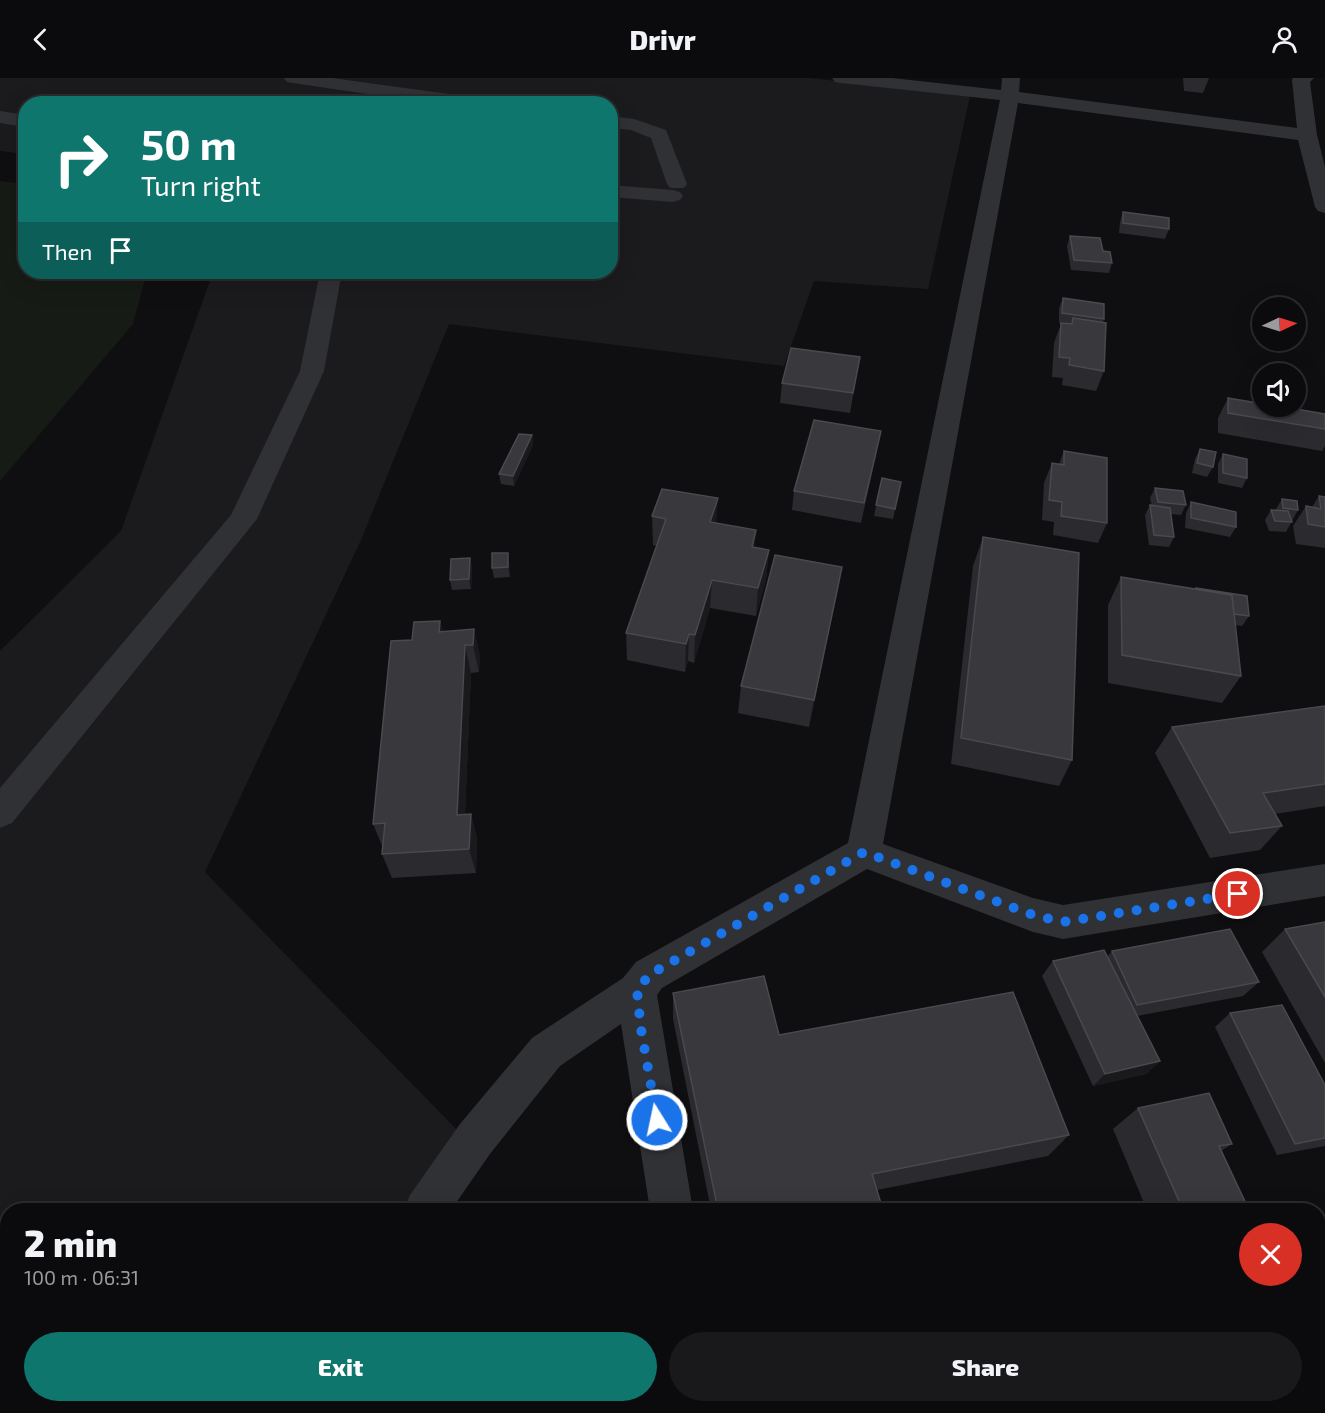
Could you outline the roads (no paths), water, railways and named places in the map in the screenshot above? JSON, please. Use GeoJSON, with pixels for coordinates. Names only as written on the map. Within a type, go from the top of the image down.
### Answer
{"type":"FeatureCollection","features":[{"type":"Feature","properties":{"kind":"street"},"geometry":{"type":"LineString","coordinates":[[293,78],[421,96]]}},
{"type":"Feature","properties":{"kind":"street"},"geometry":{"type":"LineString","coordinates":[[841,78],[1010,87],[1307,135]]}},
{"type":"Feature","properties":{"kind":"street"},"geometry":{"type":"LineString","coordinates":[[1302,78],[1307,135],[1325,207]]}},
{"type":"Feature","properties":{"kind":"street"},"geometry":{"type":"LineString","coordinates":[[430,1203],[475,1139],[546,1052],[637,991],[649,975],[864,852],[1010,87]]}},
{"type":"Feature","properties":{"kind":"street"},"geometry":{"type":"LineString","coordinates":[[0,117],[18,120]]}},
{"type":"Feature","properties":{"kind":"street"},"geometry":{"type":"LineString","coordinates":[[618,123],[634,125],[659,134],[675,190],[618,191]]}},
{"type":"Feature","properties":{"kind":"street"},"geometry":{"type":"LineString","coordinates":[[0,813],[243,519],[312,371],[330,279]]}},
{"type":"Feature","properties":{"kind":"street"},"geometry":{"type":"LineString","coordinates":[[864,852],[1033,915],[1063,922],[1325,880]]}},
{"type":"Feature","properties":{"kind":"street"},"geometry":{"type":"LineString","coordinates":[[637,991],[641,1029],[671,1203]]}}]}
